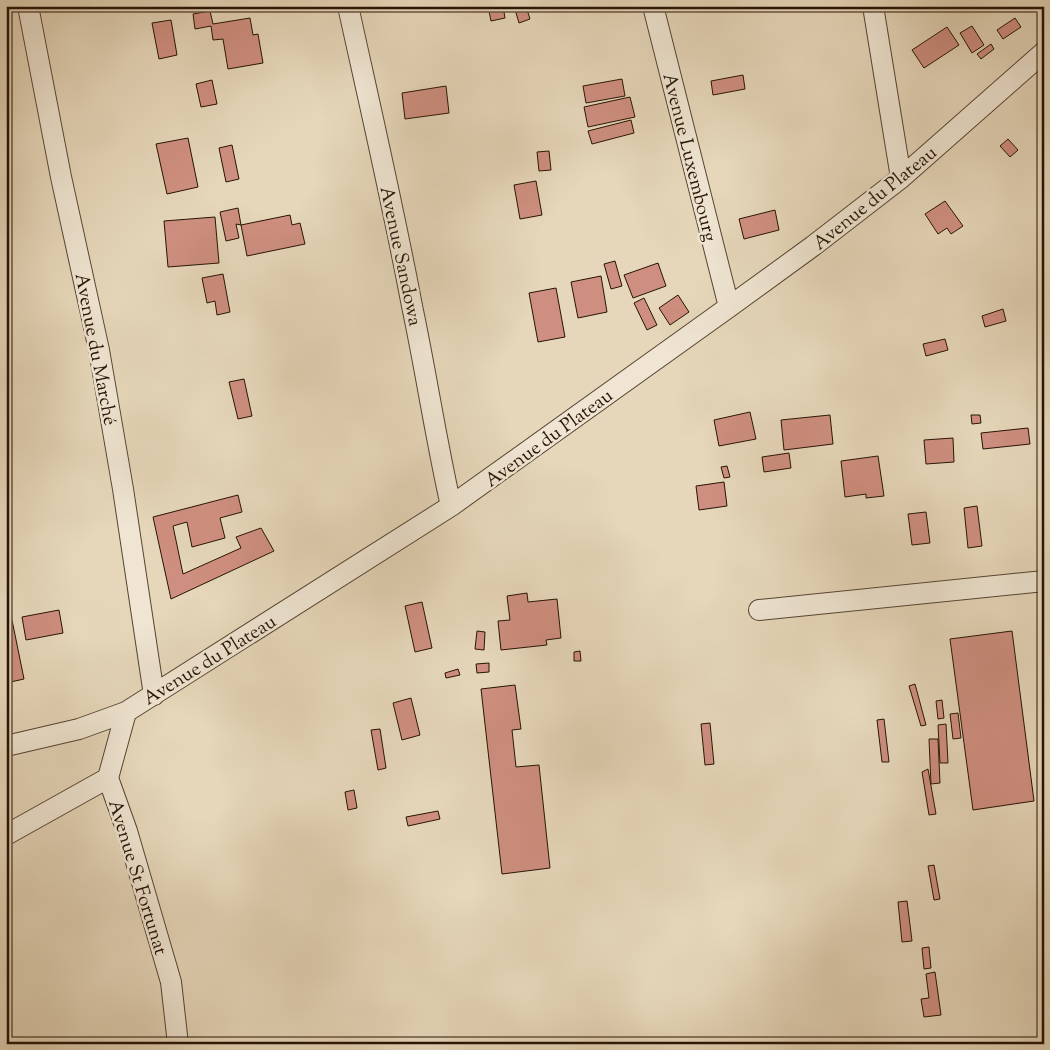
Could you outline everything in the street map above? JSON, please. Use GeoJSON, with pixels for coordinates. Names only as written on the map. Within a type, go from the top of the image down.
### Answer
{"type":"FeatureCollection","features":[{"type":"Feature","properties":{"kind":"street","name":"Avenue du Marché"},"geometry":{"type":"LineString","coordinates":[[28,6],[61,178],[99,350],[123,488],[154,695]]}},
{"type":"Feature","properties":{"kind":"street","name":"Avenue Sandowa"},"geometry":{"type":"LineString","coordinates":[[348,6],[390,195],[451,506]]}},
{"type":"Feature","properties":{"kind":"street","name":"Avenue Luxembourg"},"geometry":{"type":"LineString","coordinates":[[653,6],[729,307]]}},
{"type":"Feature","properties":{"kind":"street"},"geometry":{"type":"LineString","coordinates":[[873,6],[901,178]]}},
{"type":"Feature","properties":{"kind":"street","name":"Avenue du Plateau"},"geometry":{"type":"LineString","coordinates":[[6,746],[79,729],[126,712],[451,506],[813,246],[901,178],[1044,52]]}},
{"type":"Feature","properties":{"kind":"street"},"geometry":{"type":"LineString","coordinates":[[759,610],[1044,581]]}},
{"type":"Feature","properties":{"kind":"street","name":"Avenue St Fortunat"},"geometry":{"type":"LineString","coordinates":[[126,712],[108,778],[127,831],[171,982],[178,1044]]}},
{"type":"Feature","properties":{"kind":"street"},"geometry":{"type":"LineString","coordinates":[[6,835],[108,778]]}},
{"type":"Feature","properties":{"kind":"building"},"geometry":{"type":"Polygon","coordinates":[[[488,6],[503,6],[505,18],[491,21],[488,6]]]}},
{"type":"Feature","properties":{"kind":"building"},"geometry":{"type":"Polygon","coordinates":[[[514,6],[526,6],[530,19],[519,23],[514,6]]]}},
{"type":"Feature","properties":{"kind":"building"},"geometry":{"type":"Polygon","coordinates":[[[210,11],[213,24],[250,18],[253,35],[258,34],[263,63],[228,69],[223,39],[213,40],[211,26],[195,29],[193,14],[210,11]]]}},
{"type":"Feature","properties":{"kind":"building"},"geometry":{"type":"Polygon","coordinates":[[[1015,18],[1021,27],[1003,39],[997,30],[1015,18]]]}},
{"type":"Feature","properties":{"kind":"building"},"geometry":{"type":"Polygon","coordinates":[[[171,20],[177,55],[159,59],[152,23],[171,20]]]}},
{"type":"Feature","properties":{"kind":"building"},"geometry":{"type":"Polygon","coordinates":[[[972,26],[984,45],[972,53],[960,33],[972,26]]]}},
{"type":"Feature","properties":{"kind":"building"},"geometry":{"type":"Polygon","coordinates":[[[947,27],[959,45],[924,68],[912,50],[947,27]]]}},
{"type":"Feature","properties":{"kind":"building"},"geometry":{"type":"Polygon","coordinates":[[[991,44],[994,49],[981,59],[977,54],[991,44]]]}},
{"type":"Feature","properties":{"kind":"building"},"geometry":{"type":"Polygon","coordinates":[[[743,75],[745,89],[713,95],[711,81],[743,75]]]}},
{"type":"Feature","properties":{"kind":"building"},"geometry":{"type":"Polygon","coordinates":[[[622,79],[625,96],[586,103],[583,86],[622,79]]]}},
{"type":"Feature","properties":{"kind":"building"},"geometry":{"type":"Polygon","coordinates":[[[212,80],[217,104],[201,107],[196,84],[212,80]]]}},
{"type":"Feature","properties":{"kind":"building"},"geometry":{"type":"Polygon","coordinates":[[[446,86],[449,113],[405,119],[402,93],[446,86]]]}},
{"type":"Feature","properties":{"kind":"building"},"geometry":{"type":"Polygon","coordinates":[[[630,97],[635,117],[588,127],[584,107],[630,97]]]}},
{"type":"Feature","properties":{"kind":"building"},"geometry":{"type":"Polygon","coordinates":[[[631,120],[634,133],[592,144],[588,131],[631,120]]]}},
{"type":"Feature","properties":{"kind":"building"},"geometry":{"type":"Polygon","coordinates":[[[188,138],[198,187],[167,194],[156,144],[188,138]]]}},
{"type":"Feature","properties":{"kind":"building"},"geometry":{"type":"Polygon","coordinates":[[[1008,139],[1018,150],[1010,157],[1000,146],[1008,139]]]}},
{"type":"Feature","properties":{"kind":"building"},"geometry":{"type":"Polygon","coordinates":[[[232,145],[239,179],[226,182],[219,148],[232,145]]]}},
{"type":"Feature","properties":{"kind":"building"},"geometry":{"type":"Polygon","coordinates":[[[549,151],[551,170],[539,171],[537,152],[549,151]]]}},
{"type":"Feature","properties":{"kind":"building"},"geometry":{"type":"Polygon","coordinates":[[[536,181],[542,215],[520,219],[514,185],[536,181]]]}},
{"type":"Feature","properties":{"kind":"building"},"geometry":{"type":"Polygon","coordinates":[[[945,201],[963,226],[951,234],[947,228],[938,234],[925,214],[945,201]]]}},
{"type":"Feature","properties":{"kind":"building"},"geometry":{"type":"Polygon","coordinates":[[[238,208],[241,225],[236,224],[239,238],[226,241],[220,212],[238,208]]]}},
{"type":"Feature","properties":{"kind":"building"},"geometry":{"type":"Polygon","coordinates":[[[775,210],[779,230],[744,239],[739,219],[775,210]]]}},
{"type":"Feature","properties":{"kind":"building"},"geometry":{"type":"Polygon","coordinates":[[[290,215],[292,225],[300,223],[305,244],[247,256],[241,225],[290,215]]]}},
{"type":"Feature","properties":{"kind":"building"},"geometry":{"type":"Polygon","coordinates":[[[215,217],[219,263],[168,267],[164,221],[215,217]]]}},
{"type":"Feature","properties":{"kind":"building"},"geometry":{"type":"Polygon","coordinates":[[[615,261],[622,286],[611,289],[604,264],[615,261]]]}},
{"type":"Feature","properties":{"kind":"building"},"geometry":{"type":"Polygon","coordinates":[[[658,263],[666,286],[633,298],[624,275],[658,263]]]}},
{"type":"Feature","properties":{"kind":"building"},"geometry":{"type":"Polygon","coordinates":[[[223,274],[230,312],[217,315],[215,301],[207,303],[202,278],[223,274]]]}},
{"type":"Feature","properties":{"kind":"building"},"geometry":{"type":"Polygon","coordinates":[[[601,276],[607,312],[578,318],[571,282],[601,276]]]}},
{"type":"Feature","properties":{"kind":"building"},"geometry":{"type":"Polygon","coordinates":[[[556,288],[565,337],[538,342],[529,293],[556,288]]]}},
{"type":"Feature","properties":{"kind":"building"},"geometry":{"type":"Polygon","coordinates":[[[678,295],[689,312],[670,325],[659,308],[678,295]]]}},
{"type":"Feature","properties":{"kind":"building"},"geometry":{"type":"Polygon","coordinates":[[[644,298],[657,325],[647,330],[634,303],[644,298]]]}},
{"type":"Feature","properties":{"kind":"building"},"geometry":{"type":"Polygon","coordinates":[[[1003,309],[1006,321],[985,327],[982,316],[1003,309]]]}},
{"type":"Feature","properties":{"kind":"building"},"geometry":{"type":"Polygon","coordinates":[[[945,339],[948,350],[926,356],[923,344],[945,339]]]}},
{"type":"Feature","properties":{"kind":"building"},"geometry":{"type":"Polygon","coordinates":[[[244,379],[252,416],[238,419],[229,382],[244,379]]]}},
{"type":"Feature","properties":{"kind":"building"},"geometry":{"type":"Polygon","coordinates":[[[750,412],[756,439],[719,446],[714,420],[750,412]]]}},
{"type":"Feature","properties":{"kind":"building"},"geometry":{"type":"Polygon","coordinates":[[[830,415],[833,444],[784,450],[781,420],[830,415]]]}},
{"type":"Feature","properties":{"kind":"building"},"geometry":{"type":"Polygon","coordinates":[[[971,415],[980,415],[981,423],[972,424],[971,415]]]}},
{"type":"Feature","properties":{"kind":"building"},"geometry":{"type":"Polygon","coordinates":[[[1028,428],[1030,444],[983,449],[981,433],[1028,428]]]}},
{"type":"Feature","properties":{"kind":"building"},"geometry":{"type":"Polygon","coordinates":[[[953,438],[954,462],[926,464],[924,440],[953,438]]]}},
{"type":"Feature","properties":{"kind":"building"},"geometry":{"type":"Polygon","coordinates":[[[789,453],[791,468],[764,472],[762,457],[789,453]]]}},
{"type":"Feature","properties":{"kind":"building"},"geometry":{"type":"Polygon","coordinates":[[[878,456],[884,496],[866,498],[866,494],[845,497],[841,461],[878,456]]]}},
{"type":"Feature","properties":{"kind":"building"},"geometry":{"type":"Polygon","coordinates":[[[727,466],[730,477],[724,478],[721,467],[727,466]]]}},
{"type":"Feature","properties":{"kind":"building"},"geometry":{"type":"Polygon","coordinates":[[[724,482],[727,506],[699,510],[696,486],[724,482]]]}},
{"type":"Feature","properties":{"kind":"building"},"geometry":{"type":"Polygon","coordinates":[[[238,495],[242,512],[220,518],[225,538],[192,547],[187,522],[173,526],[183,574],[241,548],[236,537],[261,528],[274,551],[171,599],[153,517],[238,495]]]}},
{"type":"Feature","properties":{"kind":"building"},"geometry":{"type":"Polygon","coordinates":[[[977,506],[982,546],[968,548],[964,508],[977,506]]]}},
{"type":"Feature","properties":{"kind":"building"},"geometry":{"type":"Polygon","coordinates":[[[926,512],[930,543],[912,545],[908,514],[926,512]]]}},
{"type":"Feature","properties":{"kind":"building"},"geometry":{"type":"Polygon","coordinates":[[[6,573],[11,608],[6,609],[6,573]]]}},
{"type":"Feature","properties":{"kind":"building"},"geometry":{"type":"Polygon","coordinates":[[[527,593],[528,602],[557,599],[561,638],[546,640],[547,645],[501,650],[498,621],[510,620],[507,596],[527,593]]]}},
{"type":"Feature","properties":{"kind":"building"},"geometry":{"type":"Polygon","coordinates":[[[422,602],[432,648],[415,652],[405,606],[422,602]]]}},
{"type":"Feature","properties":{"kind":"building"},"geometry":{"type":"Polygon","coordinates":[[[59,610],[63,633],[26,640],[22,617],[59,610]]]}},
{"type":"Feature","properties":{"kind":"building"},"geometry":{"type":"Polygon","coordinates":[[[12,620],[24,679],[6,683],[6,621],[12,620]]]}},
{"type":"Feature","properties":{"kind":"building"},"geometry":{"type":"Polygon","coordinates":[[[477,631],[485,632],[484,650],[475,649],[477,631]]]}},
{"type":"Feature","properties":{"kind":"building"},"geometry":{"type":"Polygon","coordinates":[[[1012,631],[1034,801],[973,810],[950,639],[1012,631]]]}},
{"type":"Feature","properties":{"kind":"building"},"geometry":{"type":"Polygon","coordinates":[[[580,651],[581,661],[574,661],[574,652],[580,651]]]}},
{"type":"Feature","properties":{"kind":"building"},"geometry":{"type":"Polygon","coordinates":[[[489,663],[489,672],[477,673],[476,664],[489,663]]]}},
{"type":"Feature","properties":{"kind":"building"},"geometry":{"type":"Polygon","coordinates":[[[458,669],[460,675],[446,678],[445,673],[458,669]]]}},
{"type":"Feature","properties":{"kind":"building"},"geometry":{"type":"Polygon","coordinates":[[[915,684],[926,725],[921,726],[909,686],[915,684]]]}},
{"type":"Feature","properties":{"kind":"building"},"geometry":{"type":"Polygon","coordinates":[[[515,685],[521,729],[512,730],[516,767],[539,765],[550,868],[502,874],[481,689],[515,685]]]}},
{"type":"Feature","properties":{"kind":"building"},"geometry":{"type":"Polygon","coordinates":[[[411,698],[420,735],[402,740],[393,703],[411,698]]]}},
{"type":"Feature","properties":{"kind":"building"},"geometry":{"type":"Polygon","coordinates":[[[942,700],[944,718],[938,719],[936,701],[942,700]]]}},
{"type":"Feature","properties":{"kind":"building"},"geometry":{"type":"Polygon","coordinates":[[[958,713],[961,738],[953,739],[950,714],[958,713]]]}},
{"type":"Feature","properties":{"kind":"building"},"geometry":{"type":"Polygon","coordinates":[[[884,719],[889,762],[882,762],[877,720],[884,719]]]}},
{"type":"Feature","properties":{"kind":"building"},"geometry":{"type":"Polygon","coordinates":[[[710,723],[714,764],[705,765],[701,724],[710,723]]]}},
{"type":"Feature","properties":{"kind":"building"},"geometry":{"type":"Polygon","coordinates":[[[946,724],[948,763],[940,763],[938,725],[946,724]]]}},
{"type":"Feature","properties":{"kind":"building"},"geometry":{"type":"Polygon","coordinates":[[[380,729],[386,768],[378,770],[371,730],[380,729]]]}},
{"type":"Feature","properties":{"kind":"building"},"geometry":{"type":"Polygon","coordinates":[[[929,739],[938,739],[940,783],[931,784],[929,739]]]}},
{"type":"Feature","properties":{"kind":"building"},"geometry":{"type":"Polygon","coordinates":[[[928,769],[936,814],[929,815],[922,772],[928,769]]]}},
{"type":"Feature","properties":{"kind":"building"},"geometry":{"type":"Polygon","coordinates":[[[354,790],[357,808],[348,810],[345,792],[354,790]]]}},
{"type":"Feature","properties":{"kind":"building"},"geometry":{"type":"Polygon","coordinates":[[[438,811],[440,819],[408,826],[406,817],[438,811]]]}},
{"type":"Feature","properties":{"kind":"building"},"geometry":{"type":"Polygon","coordinates":[[[934,865],[940,899],[934,900],[928,866],[934,865]]]}},
{"type":"Feature","properties":{"kind":"building"},"geometry":{"type":"Polygon","coordinates":[[[907,901],[912,941],[902,942],[898,902],[907,901]]]}},
{"type":"Feature","properties":{"kind":"building"},"geometry":{"type":"Polygon","coordinates":[[[929,947],[931,968],[924,969],[922,948],[929,947]]]}},
{"type":"Feature","properties":{"kind":"building"},"geometry":{"type":"Polygon","coordinates":[[[935,972],[941,1015],[924,1017],[921,999],[929,998],[926,974],[935,972]]]}}]}
